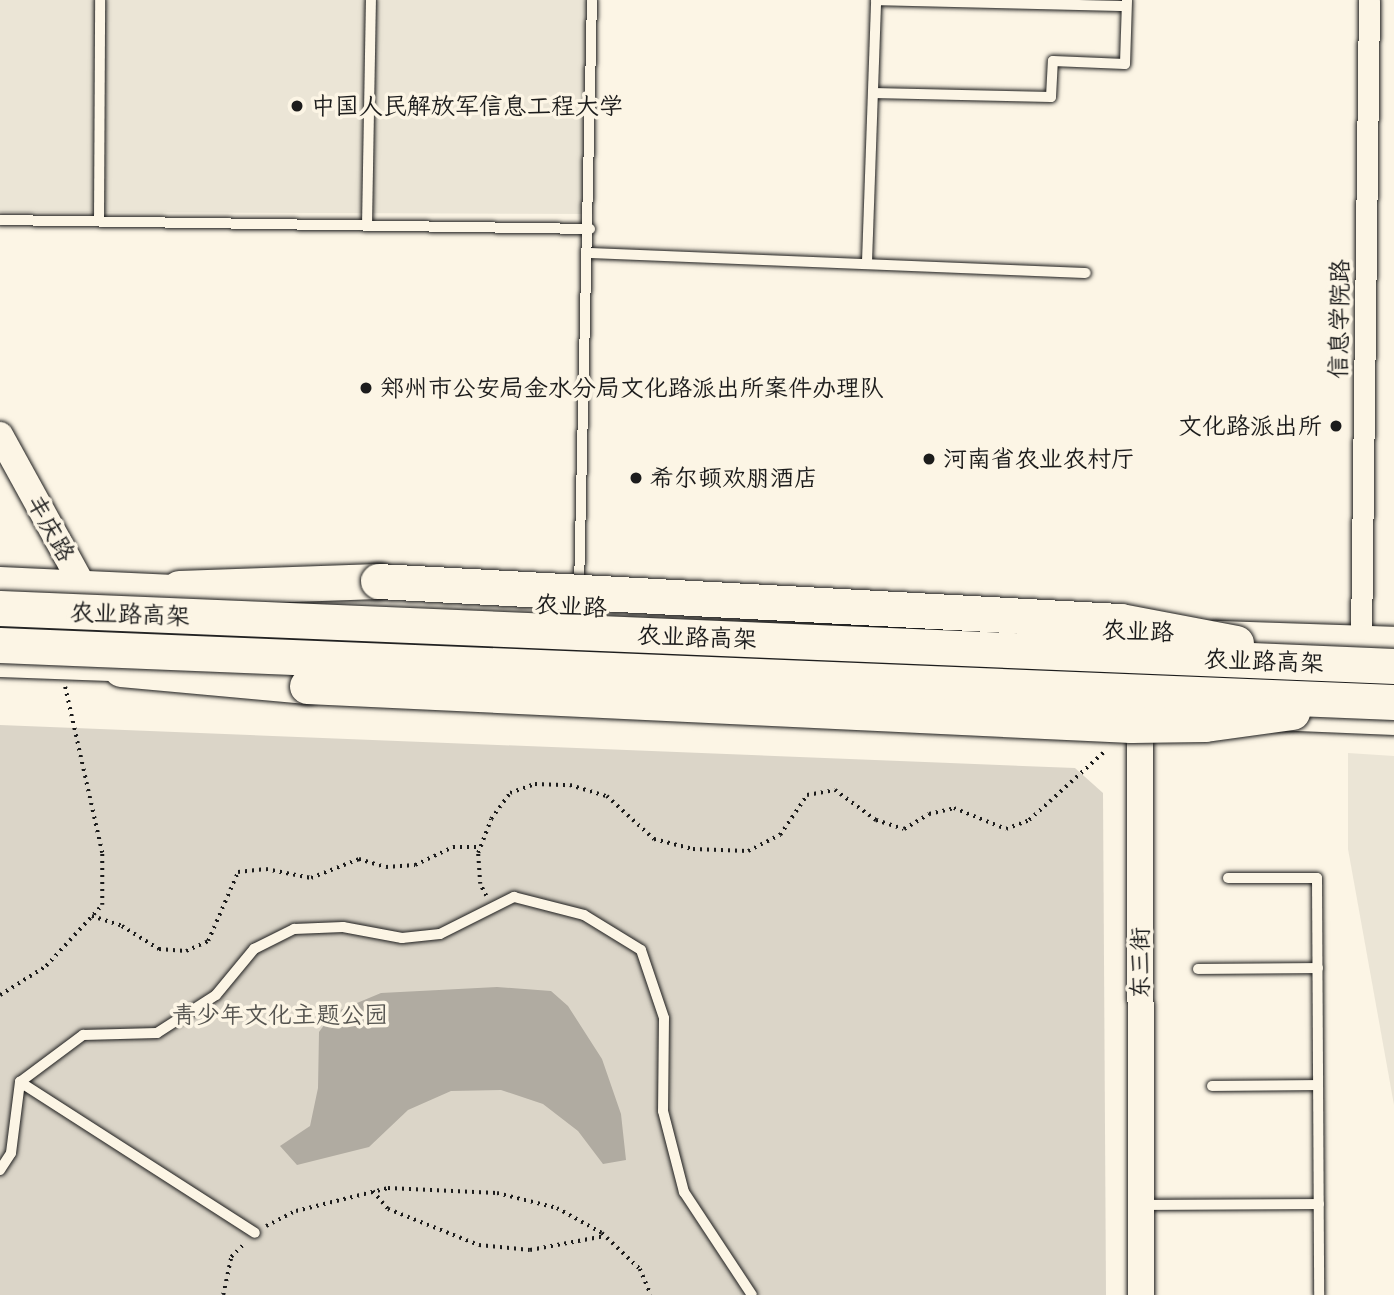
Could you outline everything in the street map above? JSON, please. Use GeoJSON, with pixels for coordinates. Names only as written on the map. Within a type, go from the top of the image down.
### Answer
{"type":"FeatureCollection","features":[{"type":"Feature","properties":{"kind":"highway"},"geometry":{"type":"LineString","coordinates":[[179,588],[378,581],[1120,621],[1328,664]]}},
{"type":"Feature","properties":{"kind":"highway","name":"农业路高架"},"geometry":{"type":"LineString","coordinates":[[0,608],[1394,666]]}},
{"type":"Feature","properties":{"kind":"highway","name":"农业路高架"},"geometry":{"type":"LineString","coordinates":[[0,645],[1394,702]]}},
{"type":"Feature","properties":{"kind":"highway"},"geometry":{"type":"LineString","coordinates":[[121,668],[307,686],[1131,725],[1246,721],[1354,701]]}},
{"type":"Feature","properties":{"kind":"street","name":"信息学院路"},"geometry":{"type":"LineString","coordinates":[[1361,639],[1369,0]]}},
{"type":"Feature","properties":{"kind":"street","name":"丰庆路"},"geometry":{"type":"LineString","coordinates":[[0,435],[82,584]]}},
{"type":"Feature","properties":{"kind":"street","name":"农业路"},"geometry":{"type":"LineString","coordinates":[[0,580],[578,607],[1394,640]]}},
{"type":"Feature","properties":{"kind":"street","name":"东三街"},"geometry":{"type":"LineString","coordinates":[[1140,631],[1141,1295]]}},
{"type":"Feature","properties":{"kind":"street"},"geometry":{"type":"LineString","coordinates":[[0,664],[121,668],[1140,722],[1394,722]]}},
{"type":"Feature","properties":{"kind":"lane"},"geometry":{"type":"LineString","coordinates":[[99,220],[100,0]]}},
{"type":"Feature","properties":{"kind":"lane"},"geometry":{"type":"LineString","coordinates":[[367,226],[371,0]]}},
{"type":"Feature","properties":{"kind":"lane"},"geometry":{"type":"LineString","coordinates":[[578,607],[590,229],[592,0]]}},
{"type":"Feature","properties":{"kind":"lane"},"geometry":{"type":"LineString","coordinates":[[867,262],[876,0],[1126,3],[1125,64],[1053,61],[1051,97],[873,93]]}},
{"type":"Feature","properties":{"kind":"lane"},"geometry":{"type":"LineString","coordinates":[[0,220],[590,229]]}},
{"type":"Feature","properties":{"kind":"lane"},"geometry":{"type":"LineString","coordinates":[[589,253],[867,262],[1086,273]]}},
{"type":"Feature","properties":{"kind":"lane"},"geometry":{"type":"LineString","coordinates":[[1228,878],[1317,878],[1319,1295]]}},
{"type":"Feature","properties":{"kind":"lane"},"geometry":{"type":"LineString","coordinates":[[0,1170],[11,1153],[20,1082],[83,1035],[157,1033],[216,995],[254,949],[294,929],[343,926],[402,938],[440,934],[514,897],[584,915],[641,950],[664,1018],[663,1111],[684,1192],[752,1295]]}},
{"type":"Feature","properties":{"kind":"lane"},"geometry":{"type":"LineString","coordinates":[[1198,969],[1318,968]]}},
{"type":"Feature","properties":{"kind":"lane"},"geometry":{"type":"LineString","coordinates":[[20,1082],[255,1233]]}},
{"type":"Feature","properties":{"kind":"lane"},"geometry":{"type":"LineString","coordinates":[[1212,1086],[1318,1085]]}},
{"type":"Feature","properties":{"kind":"lane"},"geometry":{"type":"LineString","coordinates":[[1141,1205],[1319,1204]]}},
{"type":"Feature","properties":{"kind":"path"},"geometry":{"type":"LineString","coordinates":[[0,995],[46,965],[102,905],[102,853],[60,666]]}},
{"type":"Feature","properties":{"kind":"path"},"geometry":{"type":"LineString","coordinates":[[492,908],[480,884],[479,847],[491,819],[510,793],[535,784],[570,785],[607,796],[654,839],[693,849],[748,851],[780,835],[807,795],[835,790],[876,820],[904,829],[929,814],[954,808],[1006,829],[1029,820],[1100,753],[1140,722]]}},
{"type":"Feature","properties":{"kind":"path"},"geometry":{"type":"LineString","coordinates":[[92,916],[122,926],[159,949],[186,951],[208,941],[238,872],[266,869],[311,878],[359,859],[386,867],[415,865],[453,847],[479,847]]}},
{"type":"Feature","properties":{"kind":"path"},"geometry":{"type":"LineString","coordinates":[[223,1295],[232,1257],[255,1233],[296,1211],[373,1191],[449,1189],[497,1193],[557,1208],[605,1236],[640,1269],[651,1295]]}},
{"type":"Feature","properties":{"kind":"path"},"geometry":{"type":"LineString","coordinates":[[373,1191],[388,1209],[479,1245],[530,1250],[605,1236]]}},
{"type":"Feature","properties":{"kind":"shaded area","name":"中国人民解放军信息工程大学"},"geometry":{"type":"Polygon","coordinates":[[[0,0],[594,0],[593,214],[0,212],[0,0]]]}},
{"type":"Feature","properties":{"kind":"shaded area"},"geometry":{"type":"Polygon","coordinates":[[[1348,753],[1394,756],[1394,1105],[1348,849],[1348,753]]]}},
{"type":"Feature","properties":{"kind":"shaded area"},"geometry":{"type":"Polygon","coordinates":[[[497,987],[551,991],[568,1006],[602,1059],[621,1114],[626,1160],[603,1164],[578,1131],[543,1104],[501,1090],[451,1091],[408,1110],[369,1147],[297,1165],[280,1146],[310,1126],[318,1088],[319,1032],[333,1013],[381,993],[497,987]]]}},
{"type":"Feature","properties":{"kind":"green space","name":"青少年文化主题公园"},"geometry":{"type":"Polygon","coordinates":[[[0,725],[1075,768],[1103,793],[1106,1295],[0,1295],[0,725]]]}},
{"type":"Feature","properties":{"kind":"place","name":"中国人民解放军信息工程大学"},"geometry":{"type":"Point","coordinates":[297,106]}},
{"type":"Feature","properties":{"kind":"place","name":"郑州市公安局金水分局文化路派出所案件办理队"},"geometry":{"type":"Point","coordinates":[366,388]}},
{"type":"Feature","properties":{"kind":"place","name":"文化路派出所"},"geometry":{"type":"Point","coordinates":[1336,426]}},
{"type":"Feature","properties":{"kind":"place","name":"河南省农业农村厅"},"geometry":{"type":"Point","coordinates":[929,459]}},
{"type":"Feature","properties":{"kind":"place","name":"希尔顿欢朋酒店"},"geometry":{"type":"Point","coordinates":[636,478]}}]}
